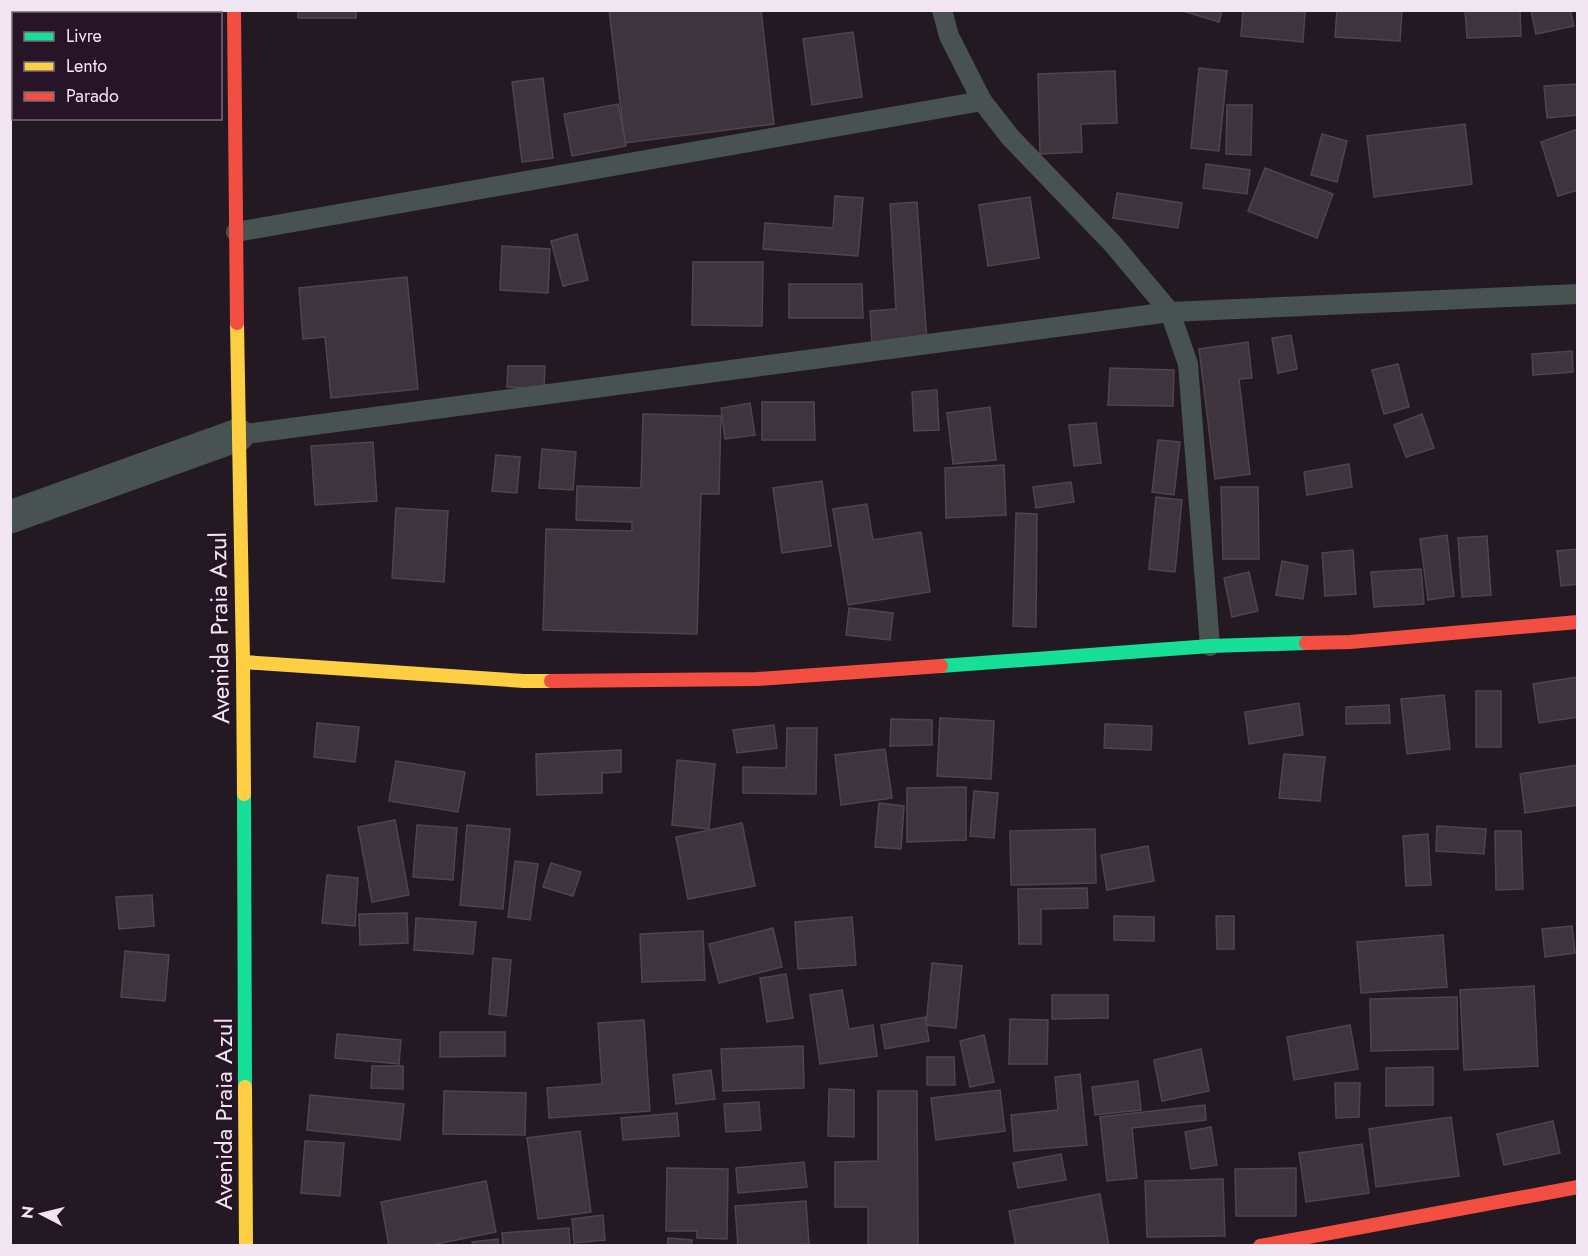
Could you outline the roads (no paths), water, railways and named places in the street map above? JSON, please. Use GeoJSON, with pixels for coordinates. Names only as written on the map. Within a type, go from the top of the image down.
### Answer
{"type":"FeatureCollection","features":[{"type":"Feature","properties":{"kind":"street","name":"Avenida Praia Azul"},"geometry":{"type":"LineString","coordinates":[[234,10],[238,435],[243,662],[246,1245]]}},
{"type":"Feature","properties":{"kind":"street"},"geometry":{"type":"LineString","coordinates":[[10,517],[238,435]]}},
{"type":"Feature","properties":{"kind":"street"},"geometry":{"type":"LineString","coordinates":[[243,662],[524,681],[757,679],[1210,646],[1350,642],[1578,622]]}},
{"type":"Feature","properties":{"kind":"street"},"geometry":{"type":"LineString","coordinates":[[1260,1245],[1578,1187]]}},
{"type":"Feature","properties":{"kind":"lane"},"geometry":{"type":"LineString","coordinates":[[942,10],[950,36],[982,101],[1010,137],[1112,243],[1170,312],[1188,364],[1210,646]]}},
{"type":"Feature","properties":{"kind":"lane"},"geometry":{"type":"LineString","coordinates":[[236,231],[982,101]]}},
{"type":"Feature","properties":{"kind":"lane"},"geometry":{"type":"LineString","coordinates":[[238,435],[1170,312],[1578,294]]}}]}
